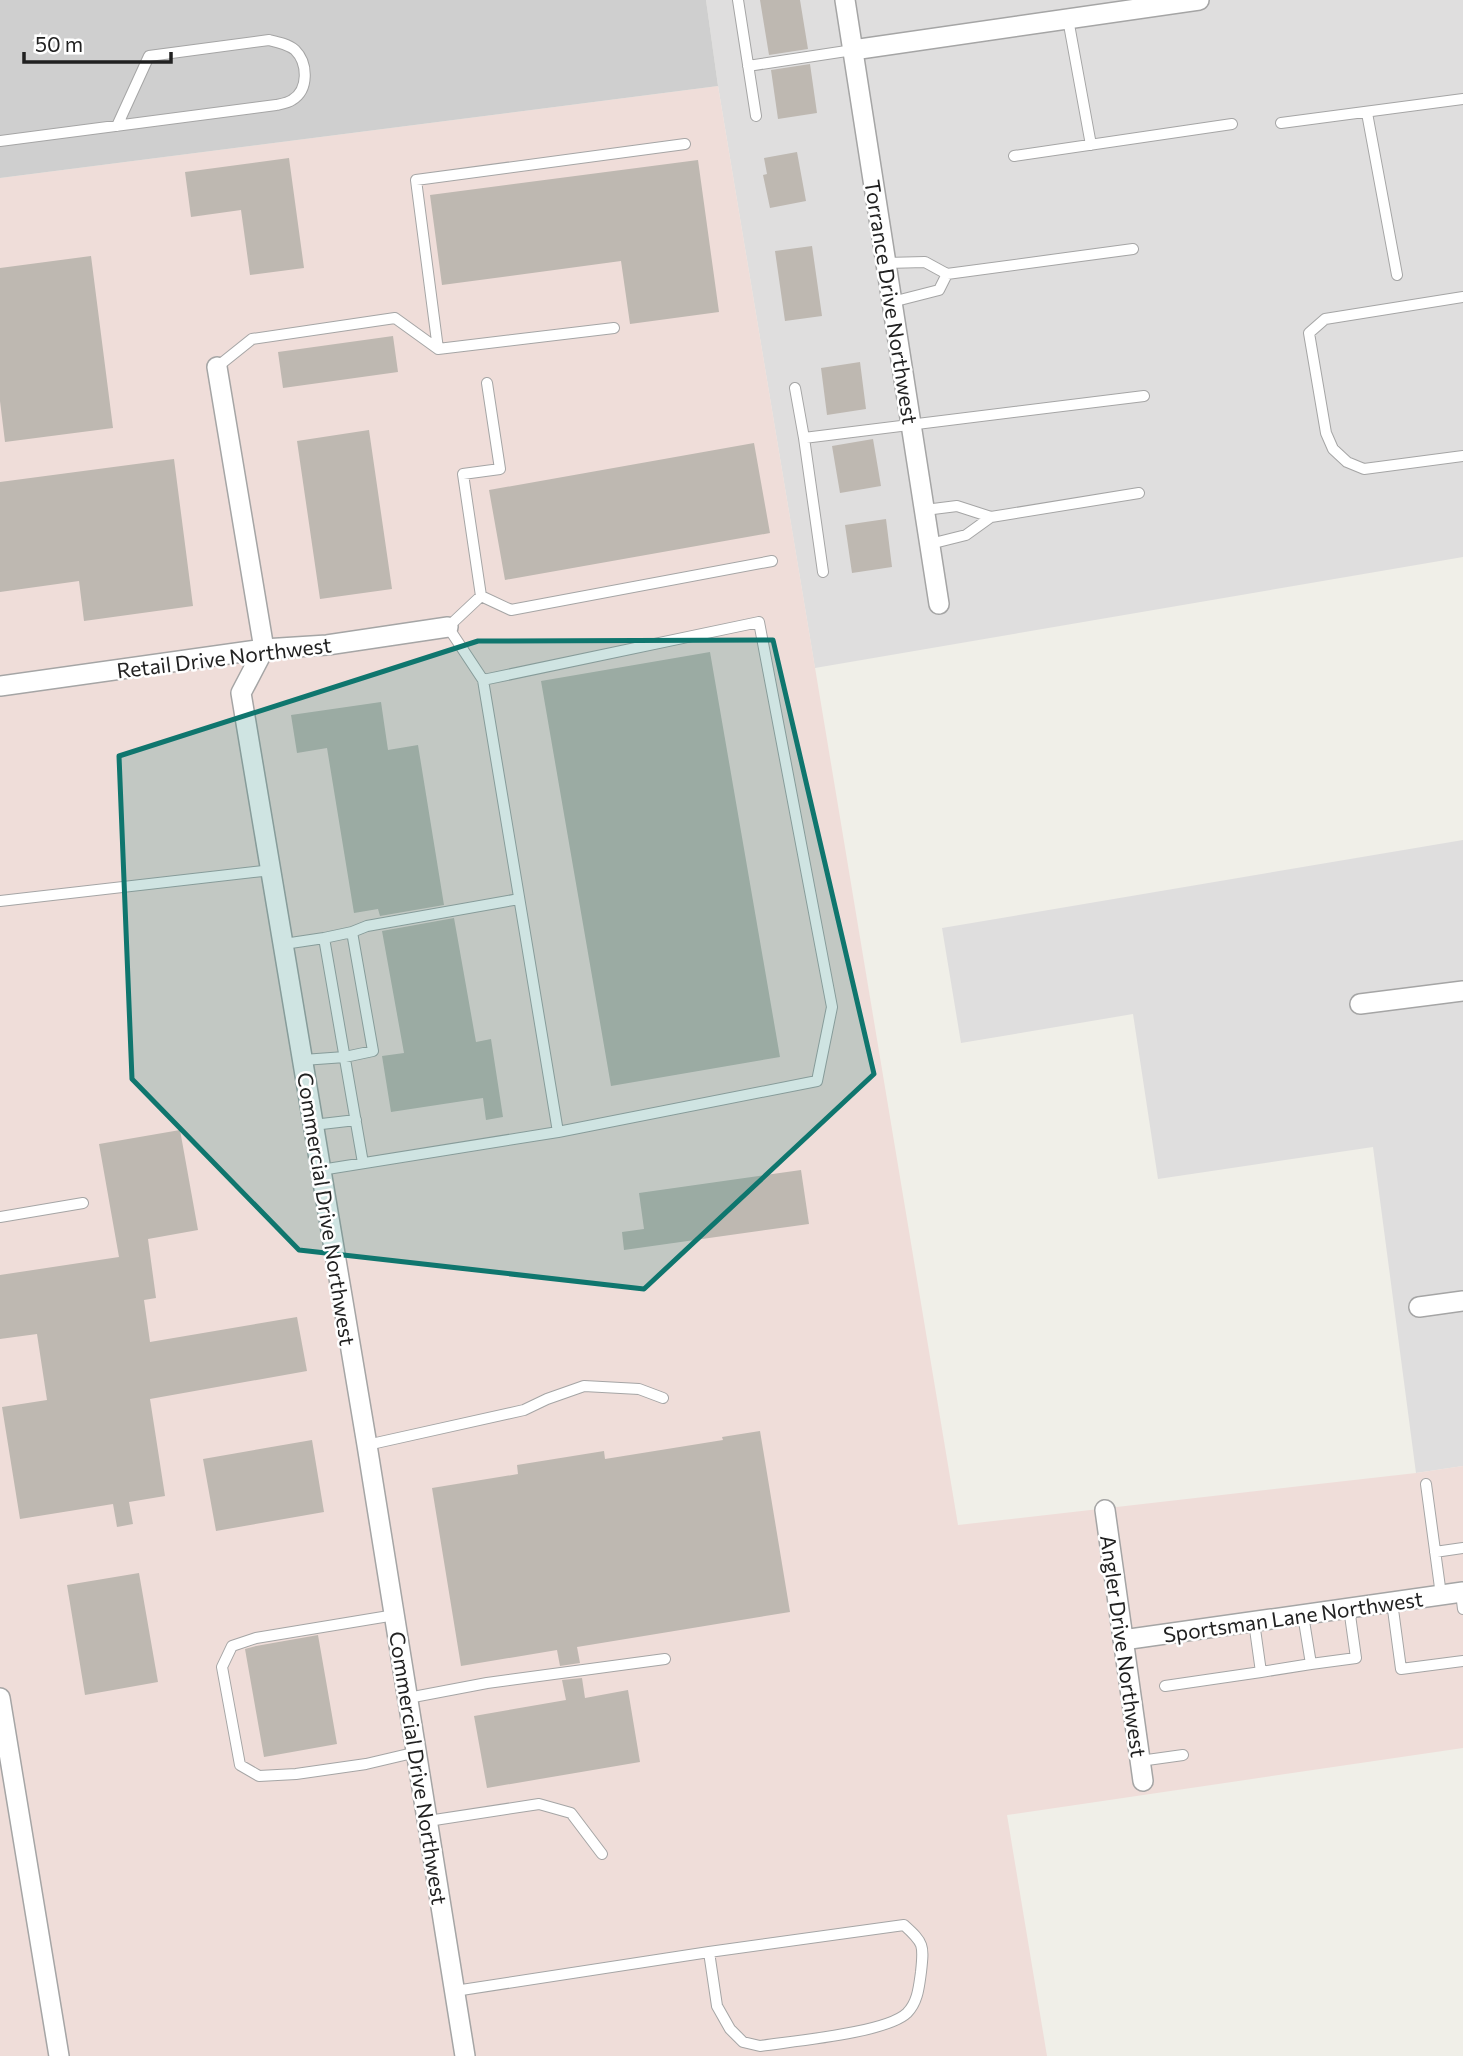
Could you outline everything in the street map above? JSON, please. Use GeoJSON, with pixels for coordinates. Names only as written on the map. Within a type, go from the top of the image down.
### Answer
{"type":"FeatureCollection","features":[{"type":"Feature","properties":{"kind":"street","name":"Torrance Drive Northwest"},"geometry":{"type":"LineString","coordinates":[[845,0],[939,604]]}},
{"type":"Feature","properties":{"kind":"street"},"geometry":{"type":"LineString","coordinates":[[853,50],[1199,0]]}},
{"type":"Feature","properties":{"kind":"street"},"geometry":{"type":"LineString","coordinates":[[217,367],[264,649]]}},
{"type":"Feature","properties":{"kind":"street","name":"Retail Drive Northwest"},"geometry":{"type":"LineString","coordinates":[[0,686],[264,649],[327,645],[448,627]]}},
{"type":"Feature","properties":{"kind":"street","name":"Commercial Drive Northwest"},"geometry":{"type":"LineString","coordinates":[[264,649],[241,693],[466,2056]]}},
{"type":"Feature","properties":{"kind":"street"},"geometry":{"type":"LineString","coordinates":[[1360,1004],[1463,991]]}},
{"type":"Feature","properties":{"kind":"street"},"geometry":{"type":"LineString","coordinates":[[1419,1307],[1463,1301]]}},
{"type":"Feature","properties":{"kind":"street","name":"Angler Drive Northwest"},"geometry":{"type":"LineString","coordinates":[[1105,1510],[1143,1781]]}},
{"type":"Feature","properties":{"kind":"street","name":"Sportsman Lane Northwest"},"geometry":{"type":"LineString","coordinates":[[1123,1640],[1441,1595],[1462,1598]]}},
{"type":"Feature","properties":{"kind":"street"},"geometry":{"type":"LineString","coordinates":[[0,1698],[59,2056]]}},
{"type":"Feature","properties":{"kind":"lane"},"geometry":{"type":"LineString","coordinates":[[738,0],[756,116]]}},
{"type":"Feature","properties":{"kind":"lane"},"geometry":{"type":"LineString","coordinates":[[1068,19],[1091,145]]}},
{"type":"Feature","properties":{"kind":"lane"},"geometry":{"type":"LineString","coordinates":[[0,141],[117,126],[276,105],[293,100],[303,88],[305,73],[302,59],[293,48],[269,40],[149,56],[117,126]]}},
{"type":"Feature","properties":{"kind":"lane"},"geometry":{"type":"LineString","coordinates":[[748,66],[853,50]]}},
{"type":"Feature","properties":{"kind":"lane"},"geometry":{"type":"LineString","coordinates":[[1281,123],[1463,99]]}},
{"type":"Feature","properties":{"kind":"lane"},"geometry":{"type":"LineString","coordinates":[[1367,113],[1397,275]]}},
{"type":"Feature","properties":{"kind":"lane"},"geometry":{"type":"LineString","coordinates":[[1014,156],[1232,124]]}},
{"type":"Feature","properties":{"kind":"lane"},"geometry":{"type":"LineString","coordinates":[[438,349],[416,180],[685,144]]}},
{"type":"Feature","properties":{"kind":"lane"},"geometry":{"type":"LineString","coordinates":[[886,263],[925,262],[947,274],[1133,249]]}},
{"type":"Feature","properties":{"kind":"lane"},"geometry":{"type":"LineString","coordinates":[[892,302],[939,290],[947,274]]}},
{"type":"Feature","properties":{"kind":"lane"},"geometry":{"type":"LineString","coordinates":[[1463,297],[1325,319],[1310,333],[1326,433],[1333,449],[1347,462],[1364,469],[1463,456]]}},
{"type":"Feature","properties":{"kind":"lane"},"geometry":{"type":"LineString","coordinates":[[217,367],[252,339],[395,318],[438,349],[614,328]]}},
{"type":"Feature","properties":{"kind":"lane"},"geometry":{"type":"LineString","coordinates":[[481,596],[463,474],[500,469],[487,383]]}},
{"type":"Feature","properties":{"kind":"lane"},"geometry":{"type":"LineString","coordinates":[[795,388],[823,572]]}},
{"type":"Feature","properties":{"kind":"lane"},"geometry":{"type":"LineString","coordinates":[[804,438],[1144,396]]}},
{"type":"Feature","properties":{"kind":"lane"},"geometry":{"type":"LineString","coordinates":[[930,544],[966,535],[991,517],[1139,493]]}},
{"type":"Feature","properties":{"kind":"lane"},"geometry":{"type":"LineString","coordinates":[[925,510],[957,506],[991,517]]}},
{"type":"Feature","properties":{"kind":"lane"},"geometry":{"type":"LineString","coordinates":[[481,596],[511,610],[772,561]]}},
{"type":"Feature","properties":{"kind":"lane"},"geometry":{"type":"LineString","coordinates":[[481,596],[448,627],[483,680],[558,1132]]}},
{"type":"Feature","properties":{"kind":"lane"},"geometry":{"type":"LineString","coordinates":[[321,1170],[558,1132],[817,1082],[832,1007],[760,622],[483,680]]}},
{"type":"Feature","properties":{"kind":"lane"},"geometry":{"type":"LineString","coordinates":[[0,901],[272,870]]}},
{"type":"Feature","properties":{"kind":"lane"},"geometry":{"type":"LineString","coordinates":[[284,944],[519,899]]}},
{"type":"Feature","properties":{"kind":"lane"},"geometry":{"type":"LineString","coordinates":[[303,1060],[345,1057],[373,1051],[352,932]]}},
{"type":"Feature","properties":{"kind":"lane"},"geometry":{"type":"LineString","coordinates":[[324,938],[363,1163]]}},
{"type":"Feature","properties":{"kind":"lane"},"geometry":{"type":"LineString","coordinates":[[313,1125],[356,1120]]}},
{"type":"Feature","properties":{"kind":"lane"},"geometry":{"type":"LineString","coordinates":[[0,1217],[83,1203]]}},
{"type":"Feature","properties":{"kind":"lane"},"geometry":{"type":"LineString","coordinates":[[367,1445],[524,1410],[584,1385],[639,1389],[663,1398]]}},
{"type":"Feature","properties":{"kind":"lane"},"geometry":{"type":"LineString","coordinates":[[1426,1484],[1441,1595]]}},
{"type":"Feature","properties":{"kind":"lane"},"geometry":{"type":"LineString","coordinates":[[1435,1552],[1463,1548]]}},
{"type":"Feature","properties":{"kind":"lane"},"geometry":{"type":"LineString","coordinates":[[1392,1602],[1401,1669],[1463,1661]]}},
{"type":"Feature","properties":{"kind":"lane"},"geometry":{"type":"LineString","coordinates":[[1165,1685],[1356,1658],[1349,1608]]}},
{"type":"Feature","properties":{"kind":"lane"},"geometry":{"type":"LineString","coordinates":[[395,1615],[256,1637],[232,1646],[222,1667],[240,1765],[259,1776],[296,1774],[366,1764],[417,1752]]}},
{"type":"Feature","properties":{"kind":"lane"},"geometry":{"type":"LineString","coordinates":[[1303,1615],[1311,1664]]}},
{"type":"Feature","properties":{"kind":"lane"},"geometry":{"type":"LineString","coordinates":[[1254,1622],[1261,1672]]}},
{"type":"Feature","properties":{"kind":"lane"},"geometry":{"type":"LineString","coordinates":[[408,1698],[487,1683],[665,1659]]}},
{"type":"Feature","properties":{"kind":"lane"},"geometry":{"type":"LineString","coordinates":[[1140,1761],[1183,1755]]}},
{"type":"Feature","properties":{"kind":"lane"},"geometry":{"type":"LineString","coordinates":[[428,1821],[539,1804],[571,1812],[602,1854]]}},
{"type":"Feature","properties":{"kind":"lane"},"geometry":{"type":"LineString","coordinates":[[455,1991],[709,1952],[904,1925],[920,1940],[923,1956],[918,1995],[908,2012],[887,2025],[760,2046],[743,2042],[730,2029],[717,2006],[709,1952]]}},
{"type":"Feature","properties":{"kind":"highlighted area"},"geometry":{"type":"Polygon","coordinates":[[[773,640],[874,1074],[644,1289],[299,1250],[132,1079],[119,756],[478,641],[773,640]]]}},
{"type":"Feature","properties":{"kind":"shaded area"},"geometry":{"type":"Polygon","coordinates":[[[0,0],[706,0],[718,86],[0,178],[0,0]]]}},
{"type":"Feature","properties":{"kind":"shaded area"},"geometry":{"type":"Polygon","coordinates":[[[706,0],[1463,0],[1463,557],[815,668],[706,0]]]}},
{"type":"Feature","properties":{"kind":"shaded area"},"geometry":{"type":"Polygon","coordinates":[[[718,86],[958,1525],[1463,1466],[1463,1748],[1007,1815],[1047,2056],[0,2056],[0,178],[718,86]]]}},
{"type":"Feature","properties":{"kind":"shaded area"},"geometry":{"type":"Polygon","coordinates":[[[1463,840],[1463,1466],[1416,1473],[1373,1147],[1158,1179],[1133,1014],[961,1043],[942,928],[1463,840]]]}},
{"type":"Feature","properties":{"kind":"building"},"geometry":{"type":"Polygon","coordinates":[[[760,0],[800,0],[808,49],[769,55],[760,0]]]}},
{"type":"Feature","properties":{"kind":"building"},"geometry":{"type":"Polygon","coordinates":[[[810,64],[817,113],[778,119],[771,70],[810,64]]]}},
{"type":"Feature","properties":{"kind":"building"},"geometry":{"type":"Polygon","coordinates":[[[797,152],[806,201],[770,208],[763,175],[767,174],[764,158],[797,152]]]}},
{"type":"Feature","properties":{"kind":"building"},"geometry":{"type":"Polygon","coordinates":[[[289,158],[304,268],[250,275],[241,210],[191,217],[185,172],[289,158]]]}},
{"type":"Feature","properties":{"kind":"building"},"geometry":{"type":"Polygon","coordinates":[[[698,160],[719,312],[630,324],[621,261],[442,285],[430,195],[698,160]]]}},
{"type":"Feature","properties":{"kind":"building"},"geometry":{"type":"Polygon","coordinates":[[[812,246],[822,316],[785,321],[775,251],[812,246]]]}},
{"type":"Feature","properties":{"kind":"building"},"geometry":{"type":"Polygon","coordinates":[[[91,256],[113,428],[5,442],[0,401],[0,268],[91,256]]]}},
{"type":"Feature","properties":{"kind":"building"},"geometry":{"type":"Polygon","coordinates":[[[393,336],[398,372],[283,388],[278,352],[393,336]]]}},
{"type":"Feature","properties":{"kind":"building"},"geometry":{"type":"Polygon","coordinates":[[[860,362],[866,409],[827,415],[821,368],[860,362]]]}},
{"type":"Feature","properties":{"kind":"building"},"geometry":{"type":"Polygon","coordinates":[[[369,430],[392,589],[320,599],[297,441],[369,430]]]}},
{"type":"Feature","properties":{"kind":"building"},"geometry":{"type":"Polygon","coordinates":[[[873,439],[881,486],[840,493],[832,446],[873,439]]]}},
{"type":"Feature","properties":{"kind":"building"},"geometry":{"type":"Polygon","coordinates":[[[754,443],[770,533],[505,580],[489,490],[754,443]]]}},
{"type":"Feature","properties":{"kind":"building"},"geometry":{"type":"Polygon","coordinates":[[[174,459],[193,606],[84,621],[79,581],[0,592],[0,482],[174,459]]]}},
{"type":"Feature","properties":{"kind":"building"},"geometry":{"type":"Polygon","coordinates":[[[886,519],[892,567],[852,573],[845,525],[886,519]]]}},
{"type":"Feature","properties":{"kind":"building"},"geometry":{"type":"Polygon","coordinates":[[[710,652],[780,1057],[611,1086],[541,681],[710,652]]]}},
{"type":"Feature","properties":{"kind":"building"},"geometry":{"type":"Polygon","coordinates":[[[381,702],[388,750],[418,745],[444,905],[380,916],[378,909],[354,913],[327,748],[297,753],[291,715],[381,702]]]}},
{"type":"Feature","properties":{"kind":"building"},"geometry":{"type":"Polygon","coordinates":[[[454,918],[476,1042],[491,1039],[503,1117],[486,1120],[483,1098],[391,1112],[382,1056],[404,1053],[382,931],[454,918]]]}},
{"type":"Feature","properties":{"kind":"building"},"geometry":{"type":"Polygon","coordinates":[[[180,1130],[198,1230],[148,1239],[156,1298],[144,1300],[150,1342],[297,1317],[307,1371],[150,1399],[165,1496],[129,1502],[133,1524],[117,1527],[113,1504],[20,1519],[2,1407],[47,1400],[37,1334],[0,1339],[0,1275],[119,1257],[99,1144],[180,1130]]]}},
{"type":"Feature","properties":{"kind":"building"},"geometry":{"type":"Polygon","coordinates":[[[801,1170],[809,1224],[624,1250],[622,1232],[644,1229],[639,1193],[801,1170]]]}},
{"type":"Feature","properties":{"kind":"building"},"geometry":{"type":"Polygon","coordinates":[[[760,1431],[790,1612],[577,1647],[580,1663],[560,1666],[557,1650],[461,1666],[432,1488],[518,1474],[517,1465],[604,1451],[605,1459],[723,1440],[722,1437],[760,1431]]]}},
{"type":"Feature","properties":{"kind":"building"},"geometry":{"type":"Polygon","coordinates":[[[312,1440],[324,1512],[216,1531],[203,1459],[312,1440]]]}},
{"type":"Feature","properties":{"kind":"building"},"geometry":{"type":"Polygon","coordinates":[[[139,1573],[158,1682],[85,1695],[67,1585],[139,1573]]]}},
{"type":"Feature","properties":{"kind":"building"},"geometry":{"type":"Polygon","coordinates":[[[318,1635],[337,1744],[264,1757],[245,1649],[318,1635]]]}},
{"type":"Feature","properties":{"kind":"building"},"geometry":{"type":"Polygon","coordinates":[[[582,1678],[585,1698],[628,1690],[640,1762],[487,1788],[474,1716],[566,1700],[562,1680],[582,1678]]]}}]}
